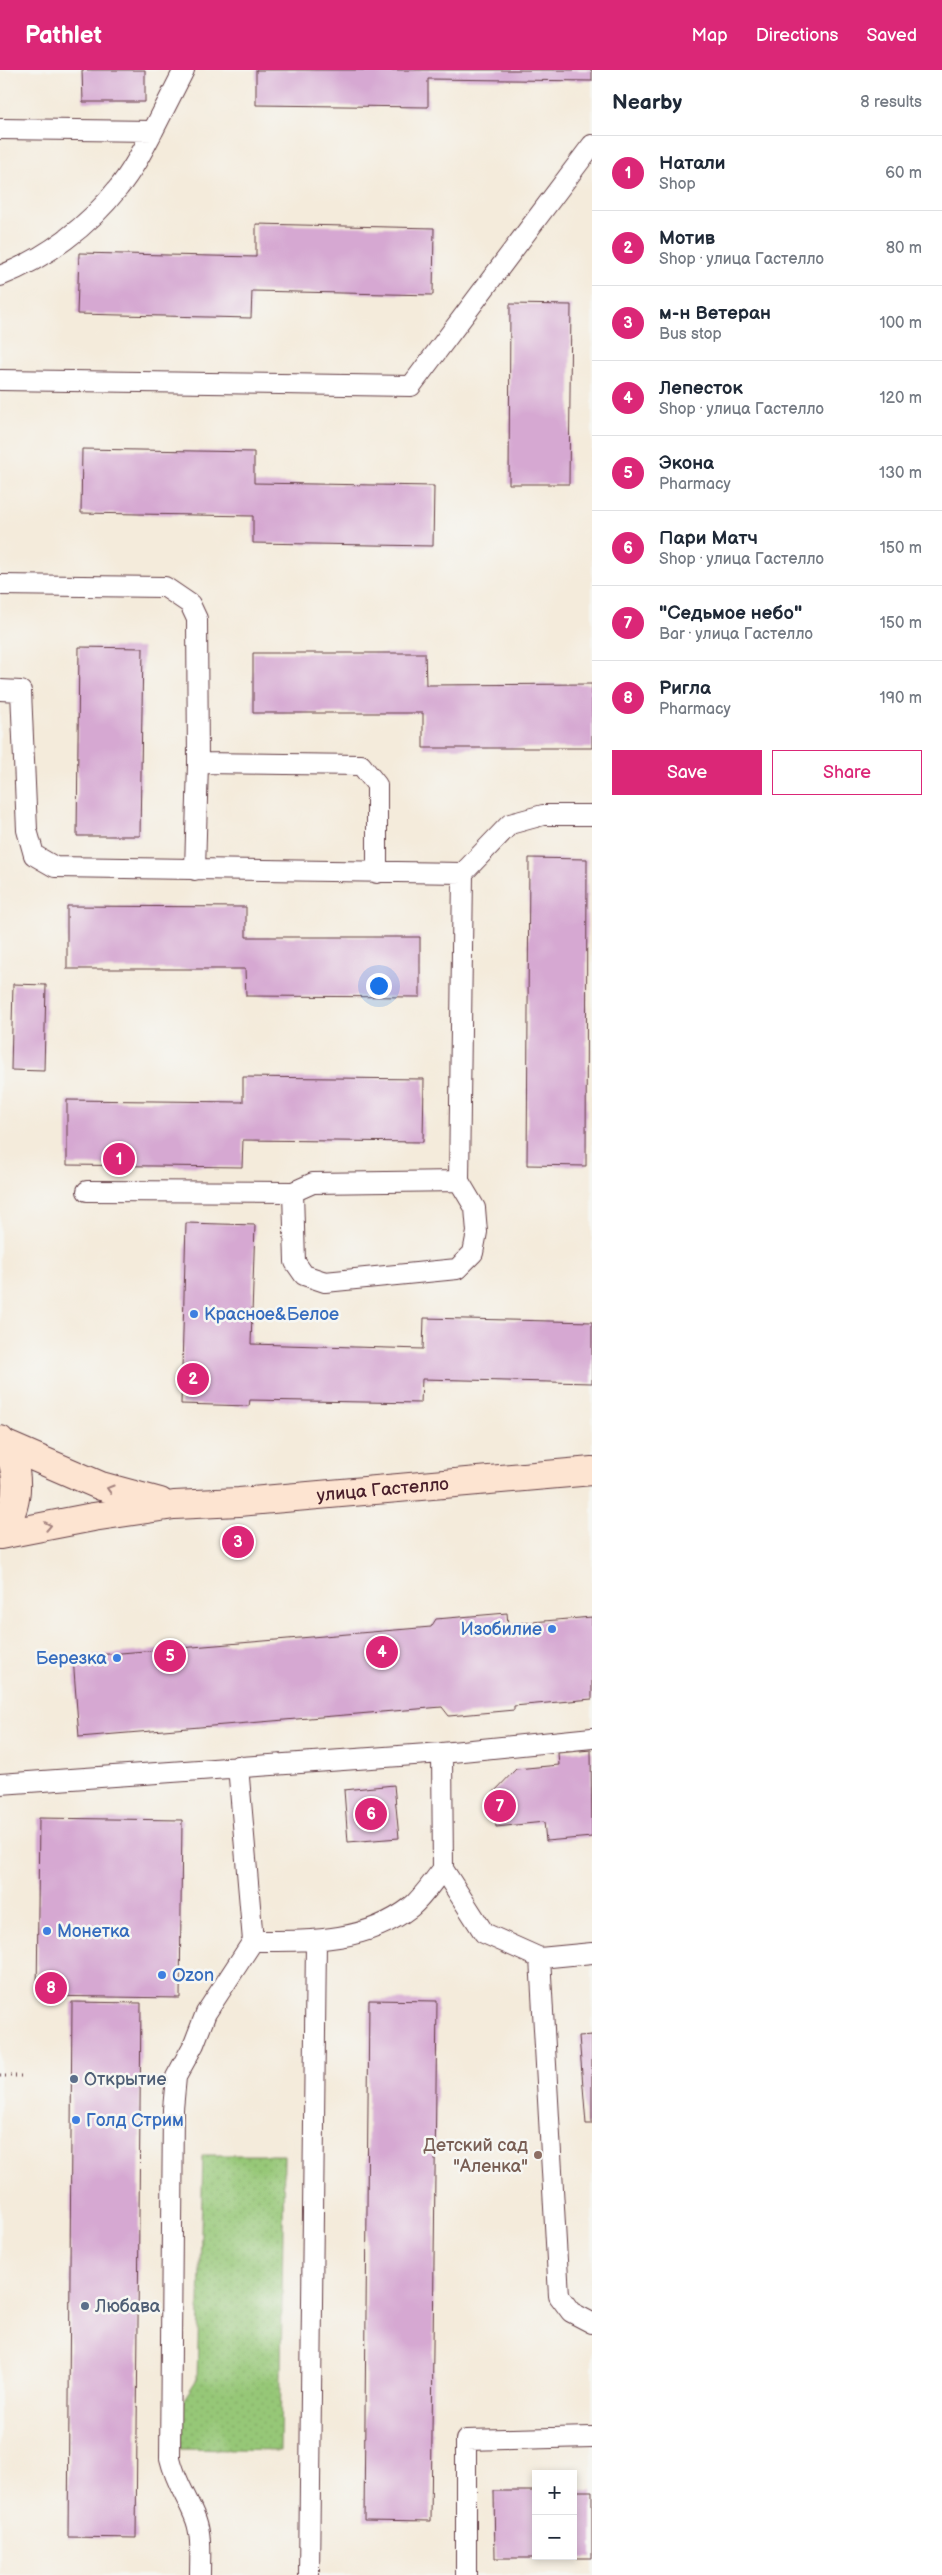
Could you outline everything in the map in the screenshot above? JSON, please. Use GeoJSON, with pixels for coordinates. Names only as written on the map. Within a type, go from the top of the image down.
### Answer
{"type":"FeatureCollection","features":[{"type":"Feature","properties":{"kind":"main road"},"geometry":{"type":"LineString","coordinates":[[2,1442],[101,1486],[174,1505]]}},
{"type":"Feature","properties":{"kind":"main road"},"geometry":{"type":"LineString","coordinates":[[0,1531],[9,1518],[16,1486],[13,1464],[2,1442]]}},
{"type":"Feature","properties":{"kind":"main road","name":"улица Гастелло"},"geometry":{"type":"LineString","coordinates":[[174,1505],[239,1502],[592,1471]]}},
{"type":"Feature","properties":{"kind":"main road"},"geometry":{"type":"LineString","coordinates":[[0,1535],[174,1505]]}},
{"type":"Feature","properties":{"kind":"lane"},"geometry":{"type":"LineString","coordinates":[[0,276],[29,265],[73,235],[119,188],[153,131],[184,70]]}},
{"type":"Feature","properties":{"kind":"lane"},"geometry":{"type":"LineString","coordinates":[[0,129],[153,131]]}},
{"type":"Feature","properties":{"kind":"lane"},"geometry":{"type":"LineString","coordinates":[[0,380],[410,386],[592,145]]}},
{"type":"Feature","properties":{"kind":"lane"},"geometry":{"type":"LineString","coordinates":[[0,585],[165,588],[190,604],[197,619],[198,763],[196,870]]}},
{"type":"Feature","properties":{"kind":"lane"},"geometry":{"type":"LineString","coordinates":[[0,690],[21,691],[27,830],[34,855],[55,867],[462,873]]}},
{"type":"Feature","properties":{"kind":"lane"},"geometry":{"type":"LineString","coordinates":[[198,763],[361,765],[377,784],[377,872]]}},
{"type":"Feature","properties":{"kind":"lane"},"geometry":{"type":"LineString","coordinates":[[293,1192],[295,1262],[304,1275],[325,1282],[457,1269],[473,1253],[478,1232],[476,1208],[460,1181],[462,873],[510,824],[543,815],[592,815]]}},
{"type":"Feature","properties":{"kind":"lane"},"geometry":{"type":"LineString","coordinates":[[86,1190],[293,1192],[313,1183],[460,1181]]}},
{"type":"Feature","properties":{"kind":"lane"},"geometry":{"type":"LineString","coordinates":[[0,1784],[442,1753],[592,1738]]}},
{"type":"Feature","properties":{"kind":"lane"},"geometry":{"type":"LineString","coordinates":[[442,1753],[443,1869],[484,1933],[540,1958],[592,1954]]}},
{"type":"Feature","properties":{"kind":"lane"},"geometry":{"type":"LineString","coordinates":[[200,2575],[200,2544],[196,2521],[175,2479],[170,2458],[173,2108],[176,2077],[194,2044],[206,2012],[253,1941],[238,1766]]}},
{"type":"Feature","properties":{"kind":"lane"},"geometry":{"type":"LineString","coordinates":[[253,1941],[316,1941],[353,1935],[411,1907],[443,1869]]}},
{"type":"Feature","properties":{"kind":"lane"},"geometry":{"type":"LineString","coordinates":[[309,2575],[316,1941]]}},
{"type":"Feature","properties":{"kind":"lane"},"geometry":{"type":"LineString","coordinates":[[540,1958],[559,2296],[572,2312],[592,2323]]}},
{"type":"Feature","properties":{"kind":"lane"},"geometry":{"type":"LineString","coordinates":[[466,2575],[466,2440],[592,2437]]}},
{"type":"Feature","properties":{"kind":"path"},"geometry":{"type":"LineString","coordinates":[[0,2076],[23,2076]]}},
{"type":"Feature","properties":{"kind":"green space"},"geometry":{"type":"Polygon","coordinates":[[[203,2155],[284,2155],[280,2451],[180,2449],[180,2405],[197,2379],[203,2155]]]}},
{"type":"Feature","properties":{"kind":"building"},"geometry":{"type":"Polygon","coordinates":[[[82,70],[145,70],[145,102],[83,102],[82,70]]]}},
{"type":"Feature","properties":{"kind":"building"},"geometry":{"type":"Polygon","coordinates":[[[256,70],[592,70],[592,81],[428,79],[428,107],[256,105],[256,70]]]}},
{"type":"Feature","properties":{"kind":"building"},"geometry":{"type":"Polygon","coordinates":[[[256,224],[434,228],[433,295],[252,291],[251,318],[77,314],[79,253],[256,257],[256,224]]]}},
{"type":"Feature","properties":{"kind":"building"},"geometry":{"type":"Polygon","coordinates":[[[510,304],[571,305],[569,484],[509,484],[510,304]]]}},
{"type":"Feature","properties":{"kind":"building"},"geometry":{"type":"Polygon","coordinates":[[[82,449],[254,452],[254,483],[434,486],[433,546],[253,543],[253,516],[81,513],[82,449]]]}},
{"type":"Feature","properties":{"kind":"building"},"geometry":{"type":"Polygon","coordinates":[[[79,647],[143,648],[140,836],[77,836],[79,647]]]}},
{"type":"Feature","properties":{"kind":"building"},"geometry":{"type":"Polygon","coordinates":[[[253,653],[425,653],[426,685],[592,684],[592,748],[423,748],[423,713],[253,713],[253,653]]]}},
{"type":"Feature","properties":{"kind":"building"},"geometry":{"type":"Polygon","coordinates":[[[529,858],[587,859],[586,1166],[527,1165],[529,858]]]}},
{"type":"Feature","properties":{"kind":"building"},"geometry":{"type":"Polygon","coordinates":[[[67,906],[246,907],[246,937],[420,937],[420,997],[246,996],[245,969],[67,969],[67,906]]]}},
{"type":"Feature","properties":{"kind":"building"},"geometry":{"type":"Polygon","coordinates":[[[13,984],[46,985],[44,1071],[11,1070],[13,984]]]}},
{"type":"Feature","properties":{"kind":"building"},"geometry":{"type":"Polygon","coordinates":[[[243,1077],[424,1079],[423,1142],[243,1140],[242,1167],[67,1165],[67,1100],[243,1102],[243,1077]]]}},
{"type":"Feature","properties":{"kind":"building"},"geometry":{"type":"Polygon","coordinates":[[[186,1223],[255,1225],[251,1344],[423,1349],[424,1318],[592,1322],[592,1383],[422,1379],[421,1403],[250,1400],[249,1406],[181,1404],[186,1223]]]}},
{"type":"Feature","properties":{"kind":"building"},"geometry":{"type":"Polygon","coordinates":[[[507,1613],[508,1624],[592,1617],[592,1699],[514,1706],[514,1710],[449,1716],[442,1707],[79,1737],[73,1657],[431,1627],[436,1619],[507,1613]]]}},
{"type":"Feature","properties":{"kind":"building"},"geometry":{"type":"Polygon","coordinates":[[[591,1750],[592,1837],[546,1841],[544,1822],[496,1827],[493,1793],[516,1769],[559,1765],[558,1753],[591,1750]]]}},
{"type":"Feature","properties":{"kind":"building"},"geometry":{"type":"Polygon","coordinates":[[[394,1785],[399,1838],[348,1842],[344,1790],[394,1785]]]}},
{"type":"Feature","properties":{"kind":"building"},"geometry":{"type":"Polygon","coordinates":[[[39,1818],[182,1820],[180,1998],[37,1996],[39,1818]]]}},
{"type":"Feature","properties":{"kind":"building"},"geometry":{"type":"Polygon","coordinates":[[[369,2000],[437,2001],[431,2521],[364,2520],[369,2000]]]}},
{"type":"Feature","properties":{"kind":"building"},"geometry":{"type":"Polygon","coordinates":[[[72,2002],[141,2003],[136,2538],[68,2537],[72,2002]]]}},
{"type":"Feature","properties":{"kind":"building"},"geometry":{"type":"Polygon","coordinates":[[[592,2035],[592,2124],[586,2124],[579,2036],[592,2035]]]}},
{"type":"Feature","properties":{"kind":"building"},"geometry":{"type":"Polygon","coordinates":[[[494,2491],[532,2491],[532,2558],[495,2558],[494,2491]]]}},
{"type":"Feature","properties":{"kind":"building"},"geometry":{"type":"Polygon","coordinates":[[[577,2491],[592,2491],[592,2558],[577,2558],[577,2491]]]}},
{"type":"Feature","properties":{"kind":"place","name":"Натали"},"geometry":{"type":"Point","coordinates":[119,1159]}},
{"type":"Feature","properties":{"kind":"place","name":"Красное&Белое"},"geometry":{"type":"Point","coordinates":[194,1314]}},
{"type":"Feature","properties":{"kind":"place","name":"Мотив"},"geometry":{"type":"Point","coordinates":[193,1379]}},
{"type":"Feature","properties":{"kind":"place","name":"м-н Ветеран"},"geometry":{"type":"Point","coordinates":[238,1542]}},
{"type":"Feature","properties":{"kind":"place","name":"Изобилие"},"geometry":{"type":"Point","coordinates":[552,1629]}},
{"type":"Feature","properties":{"kind":"place","name":"Лепесток"},"geometry":{"type":"Point","coordinates":[382,1652]}},
{"type":"Feature","properties":{"kind":"place","name":"Экона"},"geometry":{"type":"Point","coordinates":[170,1656]}},
{"type":"Feature","properties":{"kind":"place","name":"Березка"},"geometry":{"type":"Point","coordinates":[117,1658]}},
{"type":"Feature","properties":{"kind":"place","name":"\"Седьмое небо\""},"geometry":{"type":"Point","coordinates":[500,1806]}},
{"type":"Feature","properties":{"kind":"place","name":"Пари Матч"},"geometry":{"type":"Point","coordinates":[371,1814]}},
{"type":"Feature","properties":{"kind":"place","name":"Монетка"},"geometry":{"type":"Point","coordinates":[47,1931]}},
{"type":"Feature","properties":{"kind":"place","name":"Ozon"},"geometry":{"type":"Point","coordinates":[162,1975]}},
{"type":"Feature","properties":{"kind":"place","name":"Ригла"},"geometry":{"type":"Point","coordinates":[51,1988]}},
{"type":"Feature","properties":{"kind":"place","name":"Открытие"},"geometry":{"type":"Point","coordinates":[74,2079]}},
{"type":"Feature","properties":{"kind":"place","name":"Голд Стрим"},"geometry":{"type":"Point","coordinates":[76,2120]}},
{"type":"Feature","properties":{"kind":"place","name":"Детский сад \"Аленка\""},"geometry":{"type":"Point","coordinates":[538,2155]}},
{"type":"Feature","properties":{"kind":"place","name":"Любава"},"geometry":{"type":"Point","coordinates":[85,2306]}}]}
